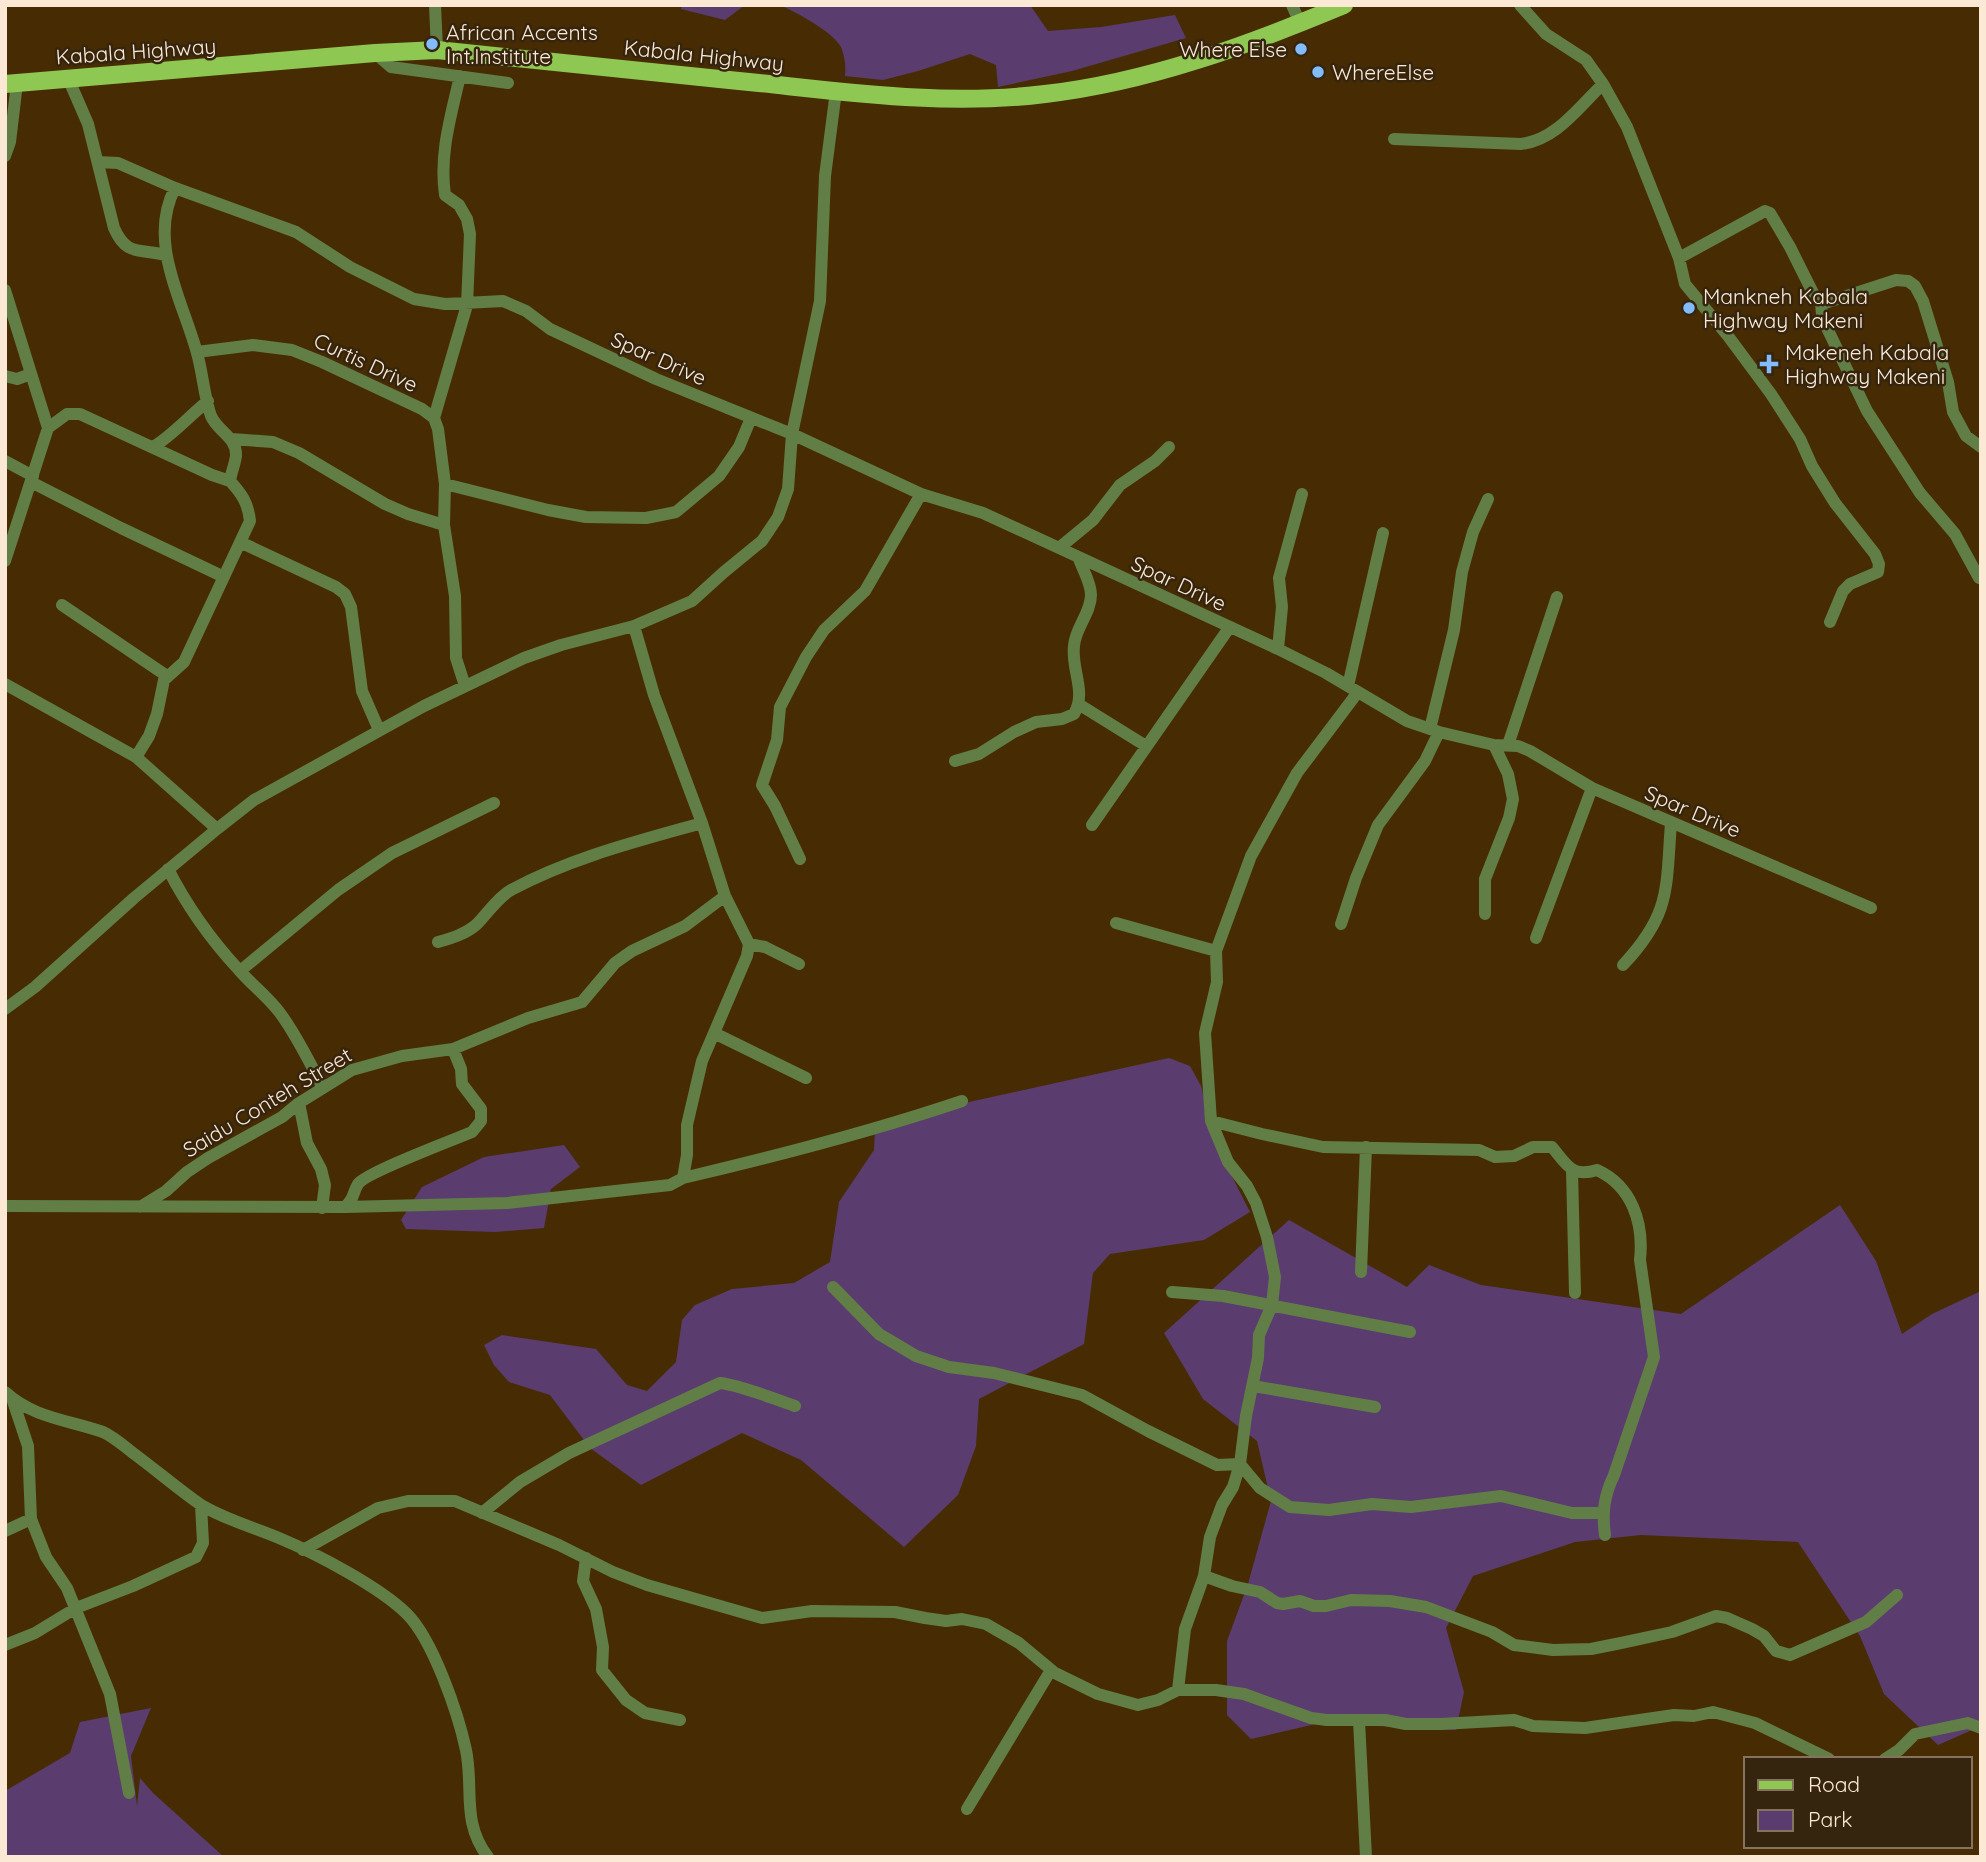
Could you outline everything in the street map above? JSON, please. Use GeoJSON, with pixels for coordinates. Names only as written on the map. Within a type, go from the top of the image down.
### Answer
{"type":"FeatureCollection","features":[{"type":"Feature","properties":{"kind":"main road","name":"Kabala Highway"},"geometry":{"type":"LineString","coordinates":[[11,84],[437,50],[836,91],[974,99],[1044,94],[1105,84],[1183,65],[1344,5]]}},
{"type":"Feature","properties":{"kind":"street"},"geometry":{"type":"LineString","coordinates":[[435,5],[437,50]]}},
{"type":"Feature","properties":{"kind":"street"},"geometry":{"type":"LineString","coordinates":[[1292,5],[1300,23]]}},
{"type":"Feature","properties":{"kind":"street"},"geometry":{"type":"LineString","coordinates":[[1520,5],[1546,34],[1586,60],[1603,84],[1627,127],[1679,258],[1685,284],[1771,394],[1800,439],[1820,480],[1875,555],[1879,564],[1878,572],[1850,584],[1843,591],[1830,622]]}},
{"type":"Feature","properties":{"kind":"street"},"geometry":{"type":"LineString","coordinates":[[375,53],[391,67],[508,83]]}},
{"type":"Feature","properties":{"kind":"street"},"geometry":{"type":"LineString","coordinates":[[460,76],[444,145],[442,174],[445,195],[458,205],[467,219],[470,234],[467,305],[434,418],[438,429],[445,484],[444,525],[456,596],[456,658],[465,687]]}},
{"type":"Feature","properties":{"kind":"street"},"geometry":{"type":"LineString","coordinates":[[68,78],[88,124],[119,240],[126,247],[165,255]]}},
{"type":"Feature","properties":{"kind":"street"},"geometry":{"type":"LineString","coordinates":[[5,156],[10,142],[11,84]]}},
{"type":"Feature","properties":{"kind":"street"},"geometry":{"type":"LineString","coordinates":[[1394,139],[1521,144],[1535,142],[1551,134],[1603,84]]}},
{"type":"Feature","properties":{"kind":"street"},"geometry":{"type":"LineString","coordinates":[[5,1009],[35,987],[217,828],[254,800],[379,730],[536,653],[634,626],[692,601],[762,541],[778,517],[788,489],[792,434],[820,300],[825,176],[836,91]]}},
{"type":"Feature","properties":{"kind":"street","name":"Spar Drive"},"geometry":{"type":"LineString","coordinates":[[98,162],[118,163],[175,188],[296,232],[350,267],[414,299],[467,305],[503,301],[526,311],[550,329],[656,379],[792,434],[921,494],[983,513],[1279,649],[1407,721],[1434,731],[1530,751],[1592,788],[1871,908]]}},
{"type":"Feature","properties":{"kind":"street"},"geometry":{"type":"LineString","coordinates":[[175,188],[167,202],[165,255],[197,352],[211,415],[218,429],[232,439],[273,442],[299,453],[385,505],[444,525]]}},
{"type":"Feature","properties":{"kind":"street"},"geometry":{"type":"LineString","coordinates":[[1679,258],[1765,211],[1770,213],[1813,293],[1821,302],[1827,328],[1867,411],[1920,494],[1955,534],[1979,578]]}},
{"type":"Feature","properties":{"kind":"street"},"geometry":{"type":"LineString","coordinates":[[1821,302],[1896,280],[1908,281],[1915,286],[1923,301],[1948,382],[1953,412],[1966,436],[1981,447]]}},
{"type":"Feature","properties":{"kind":"street"},"geometry":{"type":"LineString","coordinates":[[5,290],[48,428],[5,561]]}},
{"type":"Feature","properties":{"kind":"street","name":"Curtis Drive"},"geometry":{"type":"LineString","coordinates":[[197,352],[253,345],[292,349],[422,409],[434,418]]}},
{"type":"Feature","properties":{"kind":"street"},"geometry":{"type":"LineString","coordinates":[[5,376],[16,379],[32,374]]}},
{"type":"Feature","properties":{"kind":"street"},"geometry":{"type":"LineString","coordinates":[[153,447],[166,439],[182,421],[208,401]]}},
{"type":"Feature","properties":{"kind":"street"},"geometry":{"type":"LineString","coordinates":[[48,428],[67,414],[80,414],[230,481],[243,495],[248,507],[250,521],[184,662],[167,676],[149,736],[136,757]]}},
{"type":"Feature","properties":{"kind":"street"},"geometry":{"type":"LineString","coordinates":[[445,484],[586,517],[646,518],[676,512],[719,477],[739,447],[751,418]]}},
{"type":"Feature","properties":{"kind":"street"},"geometry":{"type":"LineString","coordinates":[[230,481],[236,458],[232,439]]}},
{"type":"Feature","properties":{"kind":"street"},"geometry":{"type":"LineString","coordinates":[[1059,548],[1093,520],[1120,485],[1156,461],[1169,447]]}},
{"type":"Feature","properties":{"kind":"street"},"geometry":{"type":"LineString","coordinates":[[5,461],[121,528],[224,577]]}},
{"type":"Feature","properties":{"kind":"street"},"geometry":{"type":"LineString","coordinates":[[800,859],[775,806],[761,785],[777,740],[780,707],[806,657],[824,630],[865,591],[921,494]]}},
{"type":"Feature","properties":{"kind":"street"},"geometry":{"type":"LineString","coordinates":[[1279,649],[1282,607],[1279,578],[1302,494]]}},
{"type":"Feature","properties":{"kind":"street"},"geometry":{"type":"LineString","coordinates":[[1341,924],[1378,825],[1424,761],[1434,731],[1454,630],[1462,572],[1473,532],[1488,499]]}},
{"type":"Feature","properties":{"kind":"street"},"geometry":{"type":"LineString","coordinates":[[1178,1690],[1185,1629],[1203,1576],[1210,1537],[1222,1505],[1233,1487],[1240,1464],[1246,1416],[1258,1358],[1259,1335],[1272,1305],[1275,1278],[1267,1237],[1256,1203],[1247,1186],[1228,1162],[1211,1121],[1205,1033],[1217,982],[1216,951],[1251,856],[1297,773],[1353,689],[1383,533]]}},
{"type":"Feature","properties":{"kind":"street"},"geometry":{"type":"LineString","coordinates":[[240,542],[336,587],[345,594],[351,607],[362,691],[379,730]]}},
{"type":"Feature","properties":{"kind":"street"},"geometry":{"type":"LineString","coordinates":[[955,761],[979,754],[1036,722],[1074,715],[1080,705],[1080,692],[1073,647],[1076,633],[1090,604],[1091,594],[1079,559]]}},
{"type":"Feature","properties":{"kind":"street"},"geometry":{"type":"LineString","coordinates":[[1485,914],[1485,880],[1509,818],[1513,799],[1501,745],[1556,597]]}},
{"type":"Feature","properties":{"kind":"street"},"geometry":{"type":"LineString","coordinates":[[62,605],[167,676]]}},
{"type":"Feature","properties":{"kind":"street"},"geometry":{"type":"LineString","coordinates":[[634,626],[654,695],[702,822],[725,896],[749,944],[747,956],[702,1061],[687,1125],[687,1155],[683,1178]]}},
{"type":"Feature","properties":{"kind":"street"},"geometry":{"type":"LineString","coordinates":[[1092,825],[1229,628]]}},
{"type":"Feature","properties":{"kind":"street"},"geometry":{"type":"LineString","coordinates":[[5,684],[136,757],[217,828]]}},
{"type":"Feature","properties":{"kind":"street"},"geometry":{"type":"LineString","coordinates":[[1080,705],[1146,746]]}},
{"type":"Feature","properties":{"kind":"street"},"geometry":{"type":"LineString","coordinates":[[1536,938],[1592,788]]}},
{"type":"Feature","properties":{"kind":"street"},"geometry":{"type":"LineString","coordinates":[[240,971],[338,890],[392,853],[494,803]]}},
{"type":"Feature","properties":{"kind":"street"},"geometry":{"type":"LineString","coordinates":[[438,942],[460,935],[475,926],[508,892],[529,881],[621,846],[702,822]]}},
{"type":"Feature","properties":{"kind":"street"},"geometry":{"type":"LineString","coordinates":[[1623,965],[1658,918],[1668,880],[1671,823]]}},
{"type":"Feature","properties":{"kind":"street"},"geometry":{"type":"LineString","coordinates":[[169,869],[208,934],[279,1012],[323,1088]]}},
{"type":"Feature","properties":{"kind":"street","name":"Saidu Conteh Street"},"geometry":{"type":"LineString","coordinates":[[138,1208],[166,1192],[187,1172],[208,1158],[282,1117],[299,1103],[352,1070],[401,1056],[453,1049],[528,1018],[582,1002],[615,963],[632,951],[685,926],[725,896]]}},
{"type":"Feature","properties":{"kind":"street"},"geometry":{"type":"LineString","coordinates":[[1116,923],[1216,951]]}},
{"type":"Feature","properties":{"kind":"street"},"geometry":{"type":"LineString","coordinates":[[749,944],[765,947],[799,964]]}},
{"type":"Feature","properties":{"kind":"street"},"geometry":{"type":"LineString","coordinates":[[714,1033],[806,1078]]}},
{"type":"Feature","properties":{"kind":"street"},"geometry":{"type":"LineString","coordinates":[[345,1207],[353,1200],[358,1184],[374,1173],[472,1132],[481,1121],[481,1109],[462,1084],[461,1069],[453,1049]]}},
{"type":"Feature","properties":{"kind":"street"},"geometry":{"type":"LineString","coordinates":[[5,1206],[322,1208],[508,1203],[670,1185],[683,1178],[892,1125],[962,1101]]}},
{"type":"Feature","properties":{"kind":"street"},"geometry":{"type":"LineString","coordinates":[[299,1103],[307,1143],[321,1169],[325,1185],[322,1208]]}},
{"type":"Feature","properties":{"kind":"street"},"geometry":{"type":"LineString","coordinates":[[1211,1121],[1262,1135],[1323,1147],[1479,1150],[1494,1157],[1514,1156],[1533,1147],[1552,1147],[1572,1170],[1585,1174],[1597,1170],[1619,1184],[1638,1216],[1642,1244],[1640,1260],[1654,1357],[1614,1475],[1605,1493],[1602,1513],[1605,1535]]}},
{"type":"Feature","properties":{"kind":"street"},"geometry":{"type":"LineString","coordinates":[[1361,1272],[1366,1147]]}},
{"type":"Feature","properties":{"kind":"street"},"geometry":{"type":"LineString","coordinates":[[1572,1170],[1575,1293]]}},
{"type":"Feature","properties":{"kind":"street"},"geometry":{"type":"LineString","coordinates":[[833,1286],[879,1334],[916,1356],[949,1367],[994,1373],[1082,1395],[1217,1465],[1240,1464]]}},
{"type":"Feature","properties":{"kind":"street"},"geometry":{"type":"LineString","coordinates":[[1172,1292],[1223,1296],[1410,1332]]}},
{"type":"Feature","properties":{"kind":"street"},"geometry":{"type":"LineString","coordinates":[[482,1513],[520,1482],[569,1453],[720,1383],[735,1385],[795,1406]]}},
{"type":"Feature","properties":{"kind":"street"},"geometry":{"type":"LineString","coordinates":[[1253,1386],[1376,1407]]}},
{"type":"Feature","properties":{"kind":"street"},"geometry":{"type":"LineString","coordinates":[[8,1395],[58,1421],[104,1433],[201,1505],[238,1524],[303,1549],[377,1591],[405,1612],[420,1632],[451,1699],[466,1750],[468,1802],[474,1834],[488,1857]]}},
{"type":"Feature","properties":{"kind":"street"},"geometry":{"type":"LineString","coordinates":[[8,1395],[28,1446],[31,1519],[46,1558],[67,1588],[110,1694],[129,1793]]}},
{"type":"Feature","properties":{"kind":"street"},"geometry":{"type":"LineString","coordinates":[[1240,1464],[1260,1488],[1290,1507],[1329,1510],[1371,1504],[1411,1507],[1501,1496],[1573,1513],[1602,1513]]}},
{"type":"Feature","properties":{"kind":"street"},"geometry":{"type":"LineString","coordinates":[[303,1549],[378,1508],[408,1501],[455,1501],[647,1585],[762,1618],[812,1611],[895,1612],[946,1621],[975,1621],[986,1624],[1018,1643],[1051,1670],[1098,1694],[1138,1705],[1158,1700],[1178,1690],[1196,1689],[1244,1694],[1311,1718],[1385,1720],[1406,1724],[1514,1720],[1533,1726],[1585,1728],[1713,1712],[1755,1723],[1825,1757]]}},
{"type":"Feature","properties":{"kind":"street"},"geometry":{"type":"LineString","coordinates":[[5,1645],[35,1633],[76,1608],[196,1557],[203,1543],[201,1505]]}},
{"type":"Feature","properties":{"kind":"street"},"geometry":{"type":"LineString","coordinates":[[5,1531],[31,1519]]}},
{"type":"Feature","properties":{"kind":"street"},"geometry":{"type":"LineString","coordinates":[[586,1558],[583,1581],[596,1609],[603,1647],[602,1670],[626,1700],[645,1713],[680,1720]]}},
{"type":"Feature","properties":{"kind":"street"},"geometry":{"type":"LineString","coordinates":[[1203,1576],[1259,1592],[1283,1604],[1300,1601],[1314,1606],[1326,1606],[1351,1600],[1390,1601],[1426,1607],[1457,1617],[1514,1645],[1553,1650],[1591,1649],[1620,1643],[1672,1632],[1716,1616],[1752,1629],[1764,1636],[1776,1651],[1790,1655],[1866,1622],[1897,1595]]}},
{"type":"Feature","properties":{"kind":"street"},"geometry":{"type":"LineString","coordinates":[[1180,1664],[1196,1689]]}},
{"type":"Feature","properties":{"kind":"street"},"geometry":{"type":"LineString","coordinates":[[967,1809],[1051,1670]]}},
{"type":"Feature","properties":{"kind":"street"},"geometry":{"type":"LineString","coordinates":[[1359,1721],[1366,1857]]}},
{"type":"Feature","properties":{"kind":"street"},"geometry":{"type":"LineString","coordinates":[[1888,1757],[1915,1734],[1968,1723],[1981,1728]]}},
{"type":"Feature","properties":{"kind":"green space"},"geometry":{"type":"Polygon","coordinates":[[[682,5],[745,5],[725,20],[681,9],[682,5]]]}},
{"type":"Feature","properties":{"kind":"green space"},"geometry":{"type":"Polygon","coordinates":[[[780,5],[1030,5],[1048,31],[1101,27],[1175,15],[1186,38],[1072,71],[998,87],[996,65],[970,54],[883,80],[845,76],[843,54],[837,41],[814,23],[780,5]]]}},
{"type":"Feature","properties":{"kind":"green space"},"geometry":{"type":"Polygon","coordinates":[[[1169,1058],[1190,1066],[1201,1086],[1219,1151],[1250,1212],[1204,1240],[1110,1254],[1093,1273],[1084,1344],[979,1399],[976,1446],[958,1495],[904,1547],[801,1460],[742,1433],[641,1485],[590,1448],[550,1395],[509,1382],[494,1365],[484,1345],[502,1335],[596,1349],[627,1385],[647,1391],[676,1362],[682,1320],[695,1305],[732,1289],[794,1283],[830,1262],[839,1202],[874,1150],[875,1130],[892,1119],[1169,1058]]]}},
{"type":"Feature","properties":{"kind":"green space"},"geometry":{"type":"Polygon","coordinates":[[[564,1145],[580,1167],[551,1189],[544,1228],[495,1232],[406,1229],[401,1220],[422,1187],[484,1157],[564,1145]]]}},
{"type":"Feature","properties":{"kind":"green space"},"geometry":{"type":"Polygon","coordinates":[[[1840,1205],[1876,1261],[1902,1334],[1932,1314],[1981,1291],[1981,1726],[1938,1745],[1884,1694],[1860,1636],[1798,1542],[1641,1535],[1575,1542],[1473,1576],[1446,1628],[1464,1692],[1456,1730],[1320,1723],[1251,1739],[1227,1715],[1227,1641],[1248,1584],[1271,1501],[1257,1441],[1203,1399],[1164,1333],[1289,1220],[1407,1287],[1429,1265],[1481,1285],[1681,1314],[1840,1205]]]}},
{"type":"Feature","properties":{"kind":"green space"},"geometry":{"type":"Polygon","coordinates":[[[151,1708],[131,1756],[137,1806],[140,1778],[224,1857],[5,1857],[5,1791],[70,1753],[80,1722],[151,1708]]]}},
{"type":"Feature","properties":{"kind":"place","name":"African Accents Int.Institute"},"geometry":{"type":"Point","coordinates":[432,44]}},
{"type":"Feature","properties":{"kind":"place","name":"Where Else"},"geometry":{"type":"Point","coordinates":[1301,49]}},
{"type":"Feature","properties":{"kind":"place","name":"WhereElse"},"geometry":{"type":"Point","coordinates":[1318,72]}},
{"type":"Feature","properties":{"kind":"place","name":"Mankneh Kabala Highway Makeni"},"geometry":{"type":"Point","coordinates":[1689,308]}},
{"type":"Feature","properties":{"kind":"place","name":"Makeneh Kabala Highway Makeni"},"geometry":{"type":"Point","coordinates":[1769,364]}}]}
